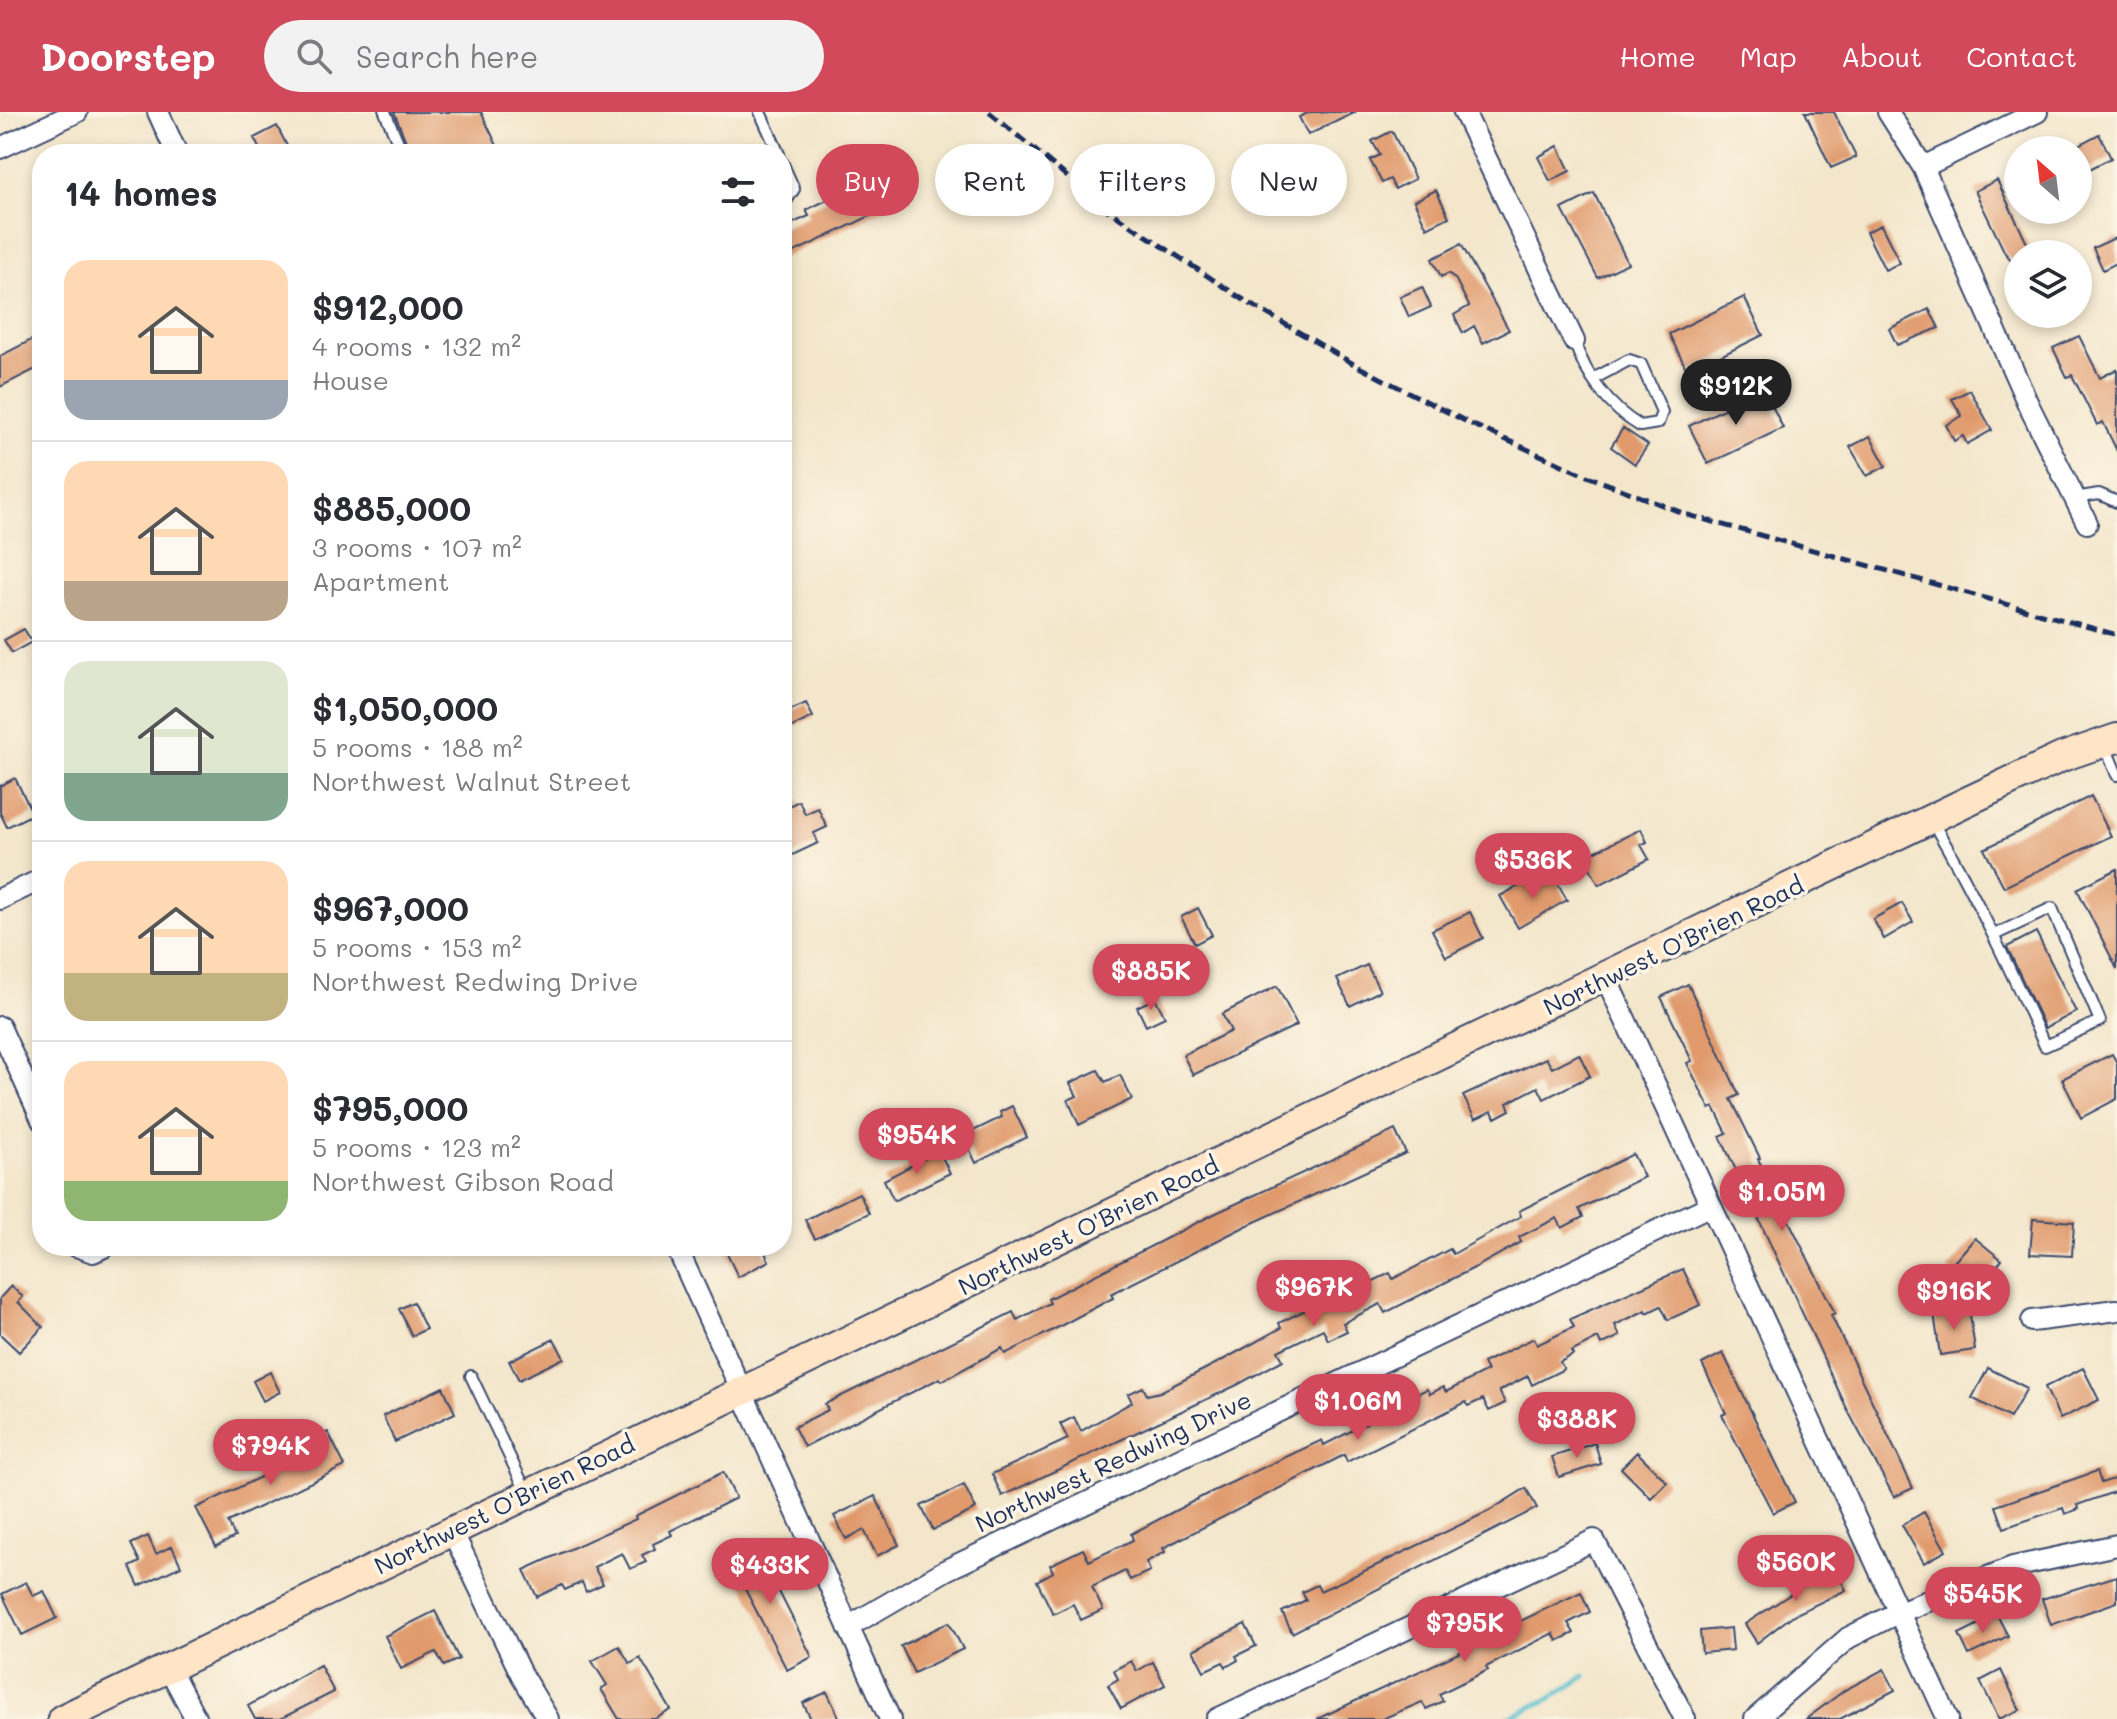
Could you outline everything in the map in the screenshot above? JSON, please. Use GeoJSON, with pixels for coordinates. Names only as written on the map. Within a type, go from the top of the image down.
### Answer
{"type":"FeatureCollection","features":[{"type":"Feature","properties":{"kind":"street"},"geometry":{"type":"LineString","coordinates":[[0,148],[77,112]]}},
{"type":"Feature","properties":{"kind":"street"},"geometry":{"type":"LineString","coordinates":[[158,112],[172,144]]}},
{"type":"Feature","properties":{"kind":"street"},"geometry":{"type":"LineString","coordinates":[[1464,112],[1574,341]]}},
{"type":"Feature","properties":{"kind":"street"},"geometry":{"type":"LineString","coordinates":[[1888,112],[1923,167],[2010,365],[2087,523]]}},
{"type":"Feature","properties":{"kind":"street"},"geometry":{"type":"LineString","coordinates":[[1923,167],[2037,112]]}},
{"type":"Feature","properties":{"kind":"street","name":"Northwest O'Brien Road"},"geometry":{"type":"LineString","coordinates":[[62,1719],[451,1529],[1606,978],[1931,819],[2062,757],[2110,740]]}},
{"type":"Feature","properties":{"kind":"street"},"geometry":{"type":"LineString","coordinates":[[0,899],[32,884]]}},
{"type":"Feature","properties":{"kind":"street"},"geometry":{"type":"LineString","coordinates":[[1606,978],[1948,1719]]}},
{"type":"Feature","properties":{"kind":"street"},"geometry":{"type":"LineString","coordinates":[[0,1027],[32,1098]]}},
{"type":"Feature","properties":{"kind":"street","name":"Northwest Redwing Drive"},"geometry":{"type":"LineString","coordinates":[[848,1627],[946,1570],[1709,1206]]}},
{"type":"Feature","properties":{"kind":"street"},"geometry":{"type":"LineString","coordinates":[[681,1256],[890,1719]]}},
{"type":"Feature","properties":{"kind":"street"},"geometry":{"type":"LineString","coordinates":[[2032,1321],[2117,1310]]}},
{"type":"Feature","properties":{"kind":"street"},"geometry":{"type":"LineString","coordinates":[[451,1529],[521,1674],[548,1719]]}},
{"type":"Feature","properties":{"kind":"street"},"geometry":{"type":"LineString","coordinates":[[1217,1719],[1594,1540],[1685,1719]]}},
{"type":"Feature","properties":{"kind":"street"},"geometry":{"type":"LineString","coordinates":[[1755,1719],[1848,1638],[1897,1613],[2013,1567],[2117,1545]]}},
{"type":"Feature","properties":{"kind":"street"},"geometry":{"type":"LineString","coordinates":[[168,1666],[196,1719]]}},
{"type":"Feature","properties":{"kind":"lane"},"geometry":{"type":"LineString","coordinates":[[385,112],[399,144]]}},
{"type":"Feature","properties":{"kind":"lane"},"geometry":{"type":"LineString","coordinates":[[760,112],[774,144]]}},
{"type":"Feature","properties":{"kind":"lane"},"geometry":{"type":"LineString","coordinates":[[1574,341],[1593,379],[1625,417],[1640,426],[1658,423],[1662,412],[1641,364],[1629,360],[1593,379]]}},
{"type":"Feature","properties":{"kind":"lane"},"geometry":{"type":"LineString","coordinates":[[2075,498],[2099,494],[2117,502]]}},
{"type":"Feature","properties":{"kind":"lane"},"geometry":{"type":"LineString","coordinates":[[2110,740],[2117,775]]}},
{"type":"Feature","properties":{"kind":"lane"},"geometry":{"type":"LineString","coordinates":[[1931,819],[1994,935],[2045,1046],[2100,1021],[2052,908],[1994,935]]}},
{"type":"Feature","properties":{"kind":"lane"},"geometry":{"type":"LineString","coordinates":[[471,1376],[527,1493]]}},
{"type":"Feature","properties":{"kind":"building"},"geometry":{"type":"Polygon","coordinates":[[[394,112],[481,112],[496,144],[407,144],[394,112]]]}},
{"type":"Feature","properties":{"kind":"building"},"geometry":{"type":"Polygon","coordinates":[[[1310,112],[1356,112],[1308,135],[1299,117],[1310,112]]]}},
{"type":"Feature","properties":{"kind":"building"},"geometry":{"type":"Polygon","coordinates":[[[1805,112],[1834,112],[1856,157],[1831,168],[1805,112]]]}},
{"type":"Feature","properties":{"kind":"building"},"geometry":{"type":"Polygon","coordinates":[[[277,126],[286,144],[257,144],[254,138],[277,126]]]}},
{"type":"Feature","properties":{"kind":"building"},"geometry":{"type":"Polygon","coordinates":[[[1392,131],[1415,179],[1395,189],[1390,179],[1382,183],[1370,160],[1380,155],[1372,141],[1392,131]]]}},
{"type":"Feature","properties":{"kind":"building"},"geometry":{"type":"Polygon","coordinates":[[[2099,134],[2111,158],[2092,168],[2092,138],[2099,134]]]}},
{"type":"Feature","properties":{"kind":"building"},"geometry":{"type":"Polygon","coordinates":[[[1558,146],[1570,171],[1550,181],[1538,157],[1558,146]]]}},
{"type":"Feature","properties":{"kind":"building"},"geometry":{"type":"Polygon","coordinates":[[[1997,180],[2004,195],[2004,224],[2018,224],[2025,240],[2004,240],[2004,251],[1975,191],[1997,180]]]}},
{"type":"Feature","properties":{"kind":"building"},"geometry":{"type":"Polygon","coordinates":[[[1436,190],[1449,217],[1427,228],[1414,201],[1436,190]]]}},
{"type":"Feature","properties":{"kind":"building"},"geometry":{"type":"Polygon","coordinates":[[[1594,193],[1628,263],[1598,278],[1562,209],[1594,193]]]}},
{"type":"Feature","properties":{"kind":"building"},"geometry":{"type":"Polygon","coordinates":[[[816,205],[816,216],[870,216],[792,253],[792,224],[809,216],[806,210],[816,205]]]}},
{"type":"Feature","properties":{"kind":"building"},"geometry":{"type":"Polygon","coordinates":[[[1881,225],[1900,263],[1885,270],[1866,232],[1881,225]]]}},
{"type":"Feature","properties":{"kind":"building"},"geometry":{"type":"Polygon","coordinates":[[[2117,237],[2117,263],[2103,270],[2093,248],[2117,237]]]}},
{"type":"Feature","properties":{"kind":"building"},"geometry":{"type":"Polygon","coordinates":[[[1461,244],[1509,330],[1483,343],[1474,326],[1463,333],[1454,315],[1469,306],[1456,280],[1449,273],[1441,277],[1432,259],[1461,244]]]}},
{"type":"Feature","properties":{"kind":"building"},"geometry":{"type":"Polygon","coordinates":[[[1422,287],[1431,307],[1409,317],[1400,297],[1422,287]]]}},
{"type":"Feature","properties":{"kind":"building"},"geometry":{"type":"Polygon","coordinates":[[[1744,297],[1763,335],[1688,372],[1669,334],[1744,297]]]}},
{"type":"Feature","properties":{"kind":"building"},"geometry":{"type":"Polygon","coordinates":[[[1929,309],[1939,328],[1897,345],[1889,329],[1929,309]]]}},
{"type":"Feature","properties":{"kind":"building"},"geometry":{"type":"Polygon","coordinates":[[[2079,336],[2100,378],[2117,369],[2117,451],[2103,422],[2097,425],[2072,375],[2067,377],[2053,348],[2079,336]]]}},
{"type":"Feature","properties":{"kind":"building"},"geometry":{"type":"Polygon","coordinates":[[[32,340],[32,371],[0,387],[0,356],[32,340]]]}},
{"type":"Feature","properties":{"kind":"building"},"geometry":{"type":"Polygon","coordinates":[[[1764,389],[1783,428],[1708,464],[1689,426],[1764,389]]]}},
{"type":"Feature","properties":{"kind":"building"},"geometry":{"type":"Polygon","coordinates":[[[1970,390],[1992,430],[1967,444],[1963,436],[1954,441],[1946,425],[1962,416],[1952,399],[1970,390]]]}},
{"type":"Feature","properties":{"kind":"building"},"geometry":{"type":"Polygon","coordinates":[[[1623,428],[1648,445],[1635,464],[1611,447],[1623,428]]]}},
{"type":"Feature","properties":{"kind":"building"},"geometry":{"type":"Polygon","coordinates":[[[1870,436],[1886,466],[1867,476],[1850,447],[1870,436]]]}},
{"type":"Feature","properties":{"kind":"building"},"geometry":{"type":"Polygon","coordinates":[[[24,629],[32,642],[12,653],[4,640],[24,629]]]}},
{"type":"Feature","properties":{"kind":"building"},"geometry":{"type":"Polygon","coordinates":[[[806,703],[813,717],[792,727],[792,709],[806,703]]]}},
{"type":"Feature","properties":{"kind":"building"},"geometry":{"type":"Polygon","coordinates":[[[15,778],[32,814],[7,827],[0,813],[0,786],[15,778]]]}},
{"type":"Feature","properties":{"kind":"building"},"geometry":{"type":"Polygon","coordinates":[[[2091,796],[2111,836],[2004,887],[1984,849],[2091,796]]]}},
{"type":"Feature","properties":{"kind":"building"},"geometry":{"type":"Polygon","coordinates":[[[799,801],[805,814],[818,808],[827,827],[814,833],[818,843],[792,855],[792,804],[799,801]]]}},
{"type":"Feature","properties":{"kind":"building"},"geometry":{"type":"Polygon","coordinates":[[[1641,829],[1647,842],[1641,845],[1649,859],[1599,885],[1584,857],[1641,829]]]}},
{"type":"Feature","properties":{"kind":"building"},"geometry":{"type":"Polygon","coordinates":[[[2117,869],[2117,969],[2077,889],[2117,869]]]}},
{"type":"Feature","properties":{"kind":"building"},"geometry":{"type":"Polygon","coordinates":[[[1554,877],[1567,900],[1518,928],[1500,896],[1526,882],[1531,890],[1554,877]]]}},
{"type":"Feature","properties":{"kind":"building"},"geometry":{"type":"Polygon","coordinates":[[[1902,903],[1913,922],[1884,939],[1873,919],[1902,903]]]}},
{"type":"Feature","properties":{"kind":"building"},"geometry":{"type":"Polygon","coordinates":[[[1198,908],[1212,935],[1195,944],[1181,917],[1198,908]]]}},
{"type":"Feature","properties":{"kind":"building"},"geometry":{"type":"Polygon","coordinates":[[[1470,912],[1483,938],[1446,957],[1432,930],[1470,912]]]}},
{"type":"Feature","properties":{"kind":"building"},"geometry":{"type":"Polygon","coordinates":[[[2036,932],[2076,1012],[2045,1028],[2007,947],[2036,932]]]}},
{"type":"Feature","properties":{"kind":"building"},"geometry":{"type":"Polygon","coordinates":[[[1367,965],[1380,991],[1350,1006],[1337,979],[1367,965]]]}},
{"type":"Feature","properties":{"kind":"building"},"geometry":{"type":"Polygon","coordinates":[[[1688,984],[1739,1095],[1731,1099],[1835,1313],[1831,1315],[1913,1488],[1894,1497],[1848,1411],[1720,1136],[1727,1133],[1714,1107],[1710,1109],[1687,1063],[1692,1061],[1661,997],[1688,984]]]}},
{"type":"Feature","properties":{"kind":"building"},"geometry":{"type":"Polygon","coordinates":[[[1277,986],[1297,1025],[1193,1075],[1183,1055],[1231,1031],[1222,1014],[1277,986]]]}},
{"type":"Feature","properties":{"kind":"building"},"geometry":{"type":"Polygon","coordinates":[[[1155,998],[1165,1017],[1146,1026],[1137,1007],[1155,998]]]}},
{"type":"Feature","properties":{"kind":"building"},"geometry":{"type":"Polygon","coordinates":[[[1579,1054],[1590,1076],[1544,1099],[1538,1087],[1507,1103],[1510,1110],[1495,1118],[1492,1111],[1475,1119],[1463,1096],[1546,1058],[1552,1068],[1579,1054]]]}},
{"type":"Feature","properties":{"kind":"building"},"geometry":{"type":"Polygon","coordinates":[[[2112,1054],[2117,1063],[2117,1099],[2081,1118],[2062,1079],[2112,1054]]]}},
{"type":"Feature","properties":{"kind":"building"},"geometry":{"type":"Polygon","coordinates":[[[1098,1070],[1105,1082],[1120,1075],[1132,1099],[1079,1125],[1068,1100],[1077,1096],[1070,1083],[1098,1070]]]}},
{"type":"Feature","properties":{"kind":"building"},"geometry":{"type":"Polygon","coordinates":[[[1012,1106],[1027,1137],[976,1163],[963,1136],[1002,1117],[1000,1112],[1012,1106]]]}},
{"type":"Feature","properties":{"kind":"building"},"geometry":{"type":"Polygon","coordinates":[[[1395,1130],[1406,1153],[1246,1226],[1111,1294],[1113,1298],[1005,1354],[1002,1348],[942,1381],[940,1378],[804,1447],[794,1427],[828,1410],[825,1404],[1013,1312],[1017,1320],[1050,1303],[1048,1299],[1214,1214],[1395,1130]]]}},
{"type":"Feature","properties":{"kind":"building"},"geometry":{"type":"Polygon","coordinates":[[[939,1151],[950,1173],[894,1201],[884,1180],[939,1151]]]}},
{"type":"Feature","properties":{"kind":"building"},"geometry":{"type":"Polygon","coordinates":[[[1633,1154],[1644,1177],[1579,1209],[1583,1217],[1562,1228],[1557,1218],[1519,1237],[1521,1242],[1476,1267],[1385,1313],[1380,1304],[1343,1323],[1347,1331],[1328,1340],[1323,1329],[1278,1351],[1283,1360],[1237,1385],[1002,1496],[992,1474],[1068,1439],[1060,1424],[1074,1417],[1081,1431],[1132,1402],[1128,1394],[1143,1387],[1147,1395],[1160,1392],[1221,1361],[1281,1328],[1279,1323],[1348,1289],[1344,1283],[1360,1275],[1365,1285],[1390,1273],[1393,1279],[1450,1249],[1453,1254],[1521,1216],[1519,1211],[1633,1154]]]}},
{"type":"Feature","properties":{"kind":"building"},"geometry":{"type":"Polygon","coordinates":[[[859,1193],[869,1213],[815,1239],[805,1220],[859,1193]]]}},
{"type":"Feature","properties":{"kind":"building"},"geometry":{"type":"Polygon","coordinates":[[[2033,1219],[2074,1222],[2072,1256],[2030,1254],[2033,1219]]]}},
{"type":"Feature","properties":{"kind":"building"},"geometry":{"type":"Polygon","coordinates":[[[1975,1238],[2002,1260],[1974,1292],[1948,1269],[1975,1238]]]}},
{"type":"Feature","properties":{"kind":"building"},"geometry":{"type":"Polygon","coordinates":[[[728,1256],[767,1256],[769,1261],[738,1277],[728,1256]]]}},
{"type":"Feature","properties":{"kind":"building"},"geometry":{"type":"Polygon","coordinates":[[[1683,1269],[1700,1305],[1668,1320],[1661,1306],[1647,1313],[1646,1310],[1615,1325],[1620,1336],[1601,1345],[1598,1338],[1571,1352],[1573,1355],[1560,1362],[1564,1369],[1532,1385],[1528,1376],[1499,1391],[1505,1403],[1489,1411],[1483,1399],[1468,1406],[1466,1402],[1347,1462],[1344,1455],[1163,1548],[1165,1552],[1146,1562],[1150,1571],[1130,1580],[1125,1571],[1092,1587],[1103,1610],[1081,1620],[1073,1604],[1053,1614],[1037,1581],[1053,1572],[1050,1565],[1083,1549],[1089,1561],[1133,1540],[1131,1534],[1207,1494],[1322,1440],[1324,1445],[1367,1423],[1364,1419],[1427,1389],[1430,1394],[1443,1387],[1446,1392],[1487,1371],[1483,1363],[1534,1338],[1537,1345],[1574,1327],[1570,1319],[1683,1269]]]}},
{"type":"Feature","properties":{"kind":"building"},"geometry":{"type":"Polygon","coordinates":[[[11,1286],[23,1297],[18,1302],[43,1327],[19,1352],[0,1334],[0,1298],[11,1286]]]}},
{"type":"Feature","properties":{"kind":"building"},"geometry":{"type":"Polygon","coordinates":[[[413,1302],[426,1329],[412,1336],[399,1309],[413,1302]]]}},
{"type":"Feature","properties":{"kind":"building"},"geometry":{"type":"Polygon","coordinates":[[[1969,1308],[1975,1350],[1940,1355],[1934,1313],[1969,1308]]]}},
{"type":"Feature","properties":{"kind":"building"},"geometry":{"type":"Polygon","coordinates":[[[554,1339],[564,1358],[519,1380],[509,1361],[554,1339]]]}},
{"type":"Feature","properties":{"kind":"building"},"geometry":{"type":"Polygon","coordinates":[[[1723,1353],[1795,1502],[1773,1513],[1722,1415],[1726,1413],[1702,1364],[1723,1353]]]}},
{"type":"Feature","properties":{"kind":"building"},"geometry":{"type":"Polygon","coordinates":[[[1988,1368],[2027,1388],[2010,1418],[1972,1398],[1988,1368]]]}},
{"type":"Feature","properties":{"kind":"building"},"geometry":{"type":"Polygon","coordinates":[[[2083,1368],[2099,1400],[2060,1419],[2045,1387],[2083,1368]]]}},
{"type":"Feature","properties":{"kind":"building"},"geometry":{"type":"Polygon","coordinates":[[[270,1372],[280,1392],[263,1401],[253,1381],[270,1372]]]}},
{"type":"Feature","properties":{"kind":"building"},"geometry":{"type":"Polygon","coordinates":[[[443,1387],[455,1413],[395,1442],[383,1416],[443,1387]]]}},
{"type":"Feature","properties":{"kind":"building"},"geometry":{"type":"Polygon","coordinates":[[[328,1432],[345,1466],[228,1522],[235,1537],[216,1547],[196,1508],[298,1459],[294,1449],[328,1432]]]}},
{"type":"Feature","properties":{"kind":"building"},"geometry":{"type":"Polygon","coordinates":[[[1595,1443],[1601,1464],[1559,1477],[1552,1457],[1595,1443]]]}},
{"type":"Feature","properties":{"kind":"building"},"geometry":{"type":"Polygon","coordinates":[[[1637,1452],[1667,1482],[1651,1498],[1621,1468],[1637,1452]]]}},
{"type":"Feature","properties":{"kind":"building"},"geometry":{"type":"Polygon","coordinates":[[[2097,1471],[2101,1483],[2117,1478],[2117,1491],[2077,1505],[2079,1509],[2065,1514],[2063,1508],[2004,1528],[1996,1506],[2097,1471]]]}},
{"type":"Feature","properties":{"kind":"building"},"geometry":{"type":"Polygon","coordinates":[[[723,1472],[736,1498],[670,1531],[672,1535],[653,1544],[655,1549],[642,1555],[646,1562],[630,1569],[622,1553],[594,1567],[603,1584],[586,1592],[582,1582],[565,1590],[562,1585],[537,1597],[524,1570],[636,1519],[635,1516],[723,1472]]]}},
{"type":"Feature","properties":{"kind":"building"},"geometry":{"type":"Polygon","coordinates":[[[964,1485],[976,1509],[933,1530],[921,1506],[964,1485]]]}},
{"type":"Feature","properties":{"kind":"building"},"geometry":{"type":"Polygon","coordinates":[[[1526,1488],[1537,1508],[1292,1633],[1282,1612],[1306,1600],[1302,1592],[1317,1585],[1320,1591],[1373,1567],[1489,1511],[1526,1488]]]}},
{"type":"Feature","properties":{"kind":"building"},"geometry":{"type":"Polygon","coordinates":[[[875,1496],[899,1545],[877,1556],[864,1530],[846,1539],[834,1516],[875,1496]]]}},
{"type":"Feature","properties":{"kind":"building"},"geometry":{"type":"Polygon","coordinates":[[[1924,1512],[1946,1551],[1924,1563],[1902,1525],[1924,1512]]]}},
{"type":"Feature","properties":{"kind":"building"},"geometry":{"type":"Polygon","coordinates":[[[148,1536],[156,1554],[172,1546],[181,1566],[139,1586],[130,1567],[140,1562],[131,1544],[148,1536]]]}},
{"type":"Feature","properties":{"kind":"building"},"geometry":{"type":"Polygon","coordinates":[[[754,1542],[812,1657],[787,1670],[731,1562],[738,1559],[734,1551],[754,1542]]]}},
{"type":"Feature","properties":{"kind":"building"},"geometry":{"type":"Polygon","coordinates":[[[1836,1570],[1846,1590],[1792,1616],[1757,1643],[1745,1624],[1797,1590],[1793,1581],[1807,1574],[1811,1582],[1836,1570]]]}},
{"type":"Feature","properties":{"kind":"building"},"geometry":{"type":"Polygon","coordinates":[[[2117,1576],[2117,1602],[2051,1625],[2042,1599],[2117,1576]]]}},
{"type":"Feature","properties":{"kind":"building"},"geometry":{"type":"Polygon","coordinates":[[[26,1582],[33,1596],[44,1591],[57,1618],[22,1635],[2,1594],[26,1582]]]}},
{"type":"Feature","properties":{"kind":"building"},"geometry":{"type":"Polygon","coordinates":[[[1581,1592],[1590,1612],[1568,1623],[1574,1633],[1557,1641],[1553,1633],[1486,1667],[1488,1670],[1439,1694],[1443,1701],[1426,1709],[1422,1702],[1382,1719],[1317,1719],[1491,1638],[1489,1636],[1581,1592]]]}},
{"type":"Feature","properties":{"kind":"building"},"geometry":{"type":"Polygon","coordinates":[[[435,1611],[459,1659],[444,1666],[436,1652],[401,1669],[385,1636],[435,1611]]]}},
{"type":"Feature","properties":{"kind":"building"},"geometry":{"type":"Polygon","coordinates":[[[1997,1615],[2008,1636],[1969,1655],[1959,1634],[1997,1615]]]}},
{"type":"Feature","properties":{"kind":"building"},"geometry":{"type":"Polygon","coordinates":[[[949,1622],[963,1649],[914,1673],[901,1646],[949,1622]]]}},
{"type":"Feature","properties":{"kind":"building"},"geometry":{"type":"Polygon","coordinates":[[[1245,1624],[1256,1646],[1236,1656],[1238,1660],[1226,1667],[1223,1662],[1204,1671],[1193,1650],[1245,1624]]]}},
{"type":"Feature","properties":{"kind":"building"},"geometry":{"type":"Polygon","coordinates":[[[1731,1628],[1733,1650],[1702,1653],[1700,1631],[1731,1628]]]}},
{"type":"Feature","properties":{"kind":"building"},"geometry":{"type":"Polygon","coordinates":[[[619,1646],[630,1664],[640,1658],[671,1710],[655,1719],[619,1719],[601,1689],[607,1685],[592,1661],[619,1646]]]}},
{"type":"Feature","properties":{"kind":"building"},"geometry":{"type":"Polygon","coordinates":[[[1131,1661],[1137,1671],[1153,1662],[1165,1685],[1121,1709],[1108,1685],[1118,1679],[1114,1670],[1131,1661]]]}},
{"type":"Feature","properties":{"kind":"building"},"geometry":{"type":"Polygon","coordinates":[[[320,1665],[334,1692],[280,1719],[255,1719],[248,1706],[320,1665]]]}},
{"type":"Feature","properties":{"kind":"building"},"geometry":{"type":"Polygon","coordinates":[[[1884,1669],[1895,1690],[1840,1719],[1806,1719],[1845,1690],[1884,1669]]]}},
{"type":"Feature","properties":{"kind":"building"},"geometry":{"type":"Polygon","coordinates":[[[2001,1670],[2020,1710],[1999,1719],[1980,1681],[2001,1670]]]}},
{"type":"Feature","properties":{"kind":"building"},"geometry":{"type":"Polygon","coordinates":[[[827,1692],[840,1719],[811,1719],[803,1703],[827,1692]]]}},
{"type":"Feature","properties":{"kind":"waterway"},"geometry":{"type":"LineString","coordinates":[[1506,1719],[1551,1698],[1585,1676]]}},
{"type":"Feature","properties":{"kind":"railway"},"geometry":{"type":"LineString","coordinates":[[989,112],[1106,209],[1247,302],[1357,366],[1471,424],[1587,476],[1688,515],[2117,635]]}}]}
